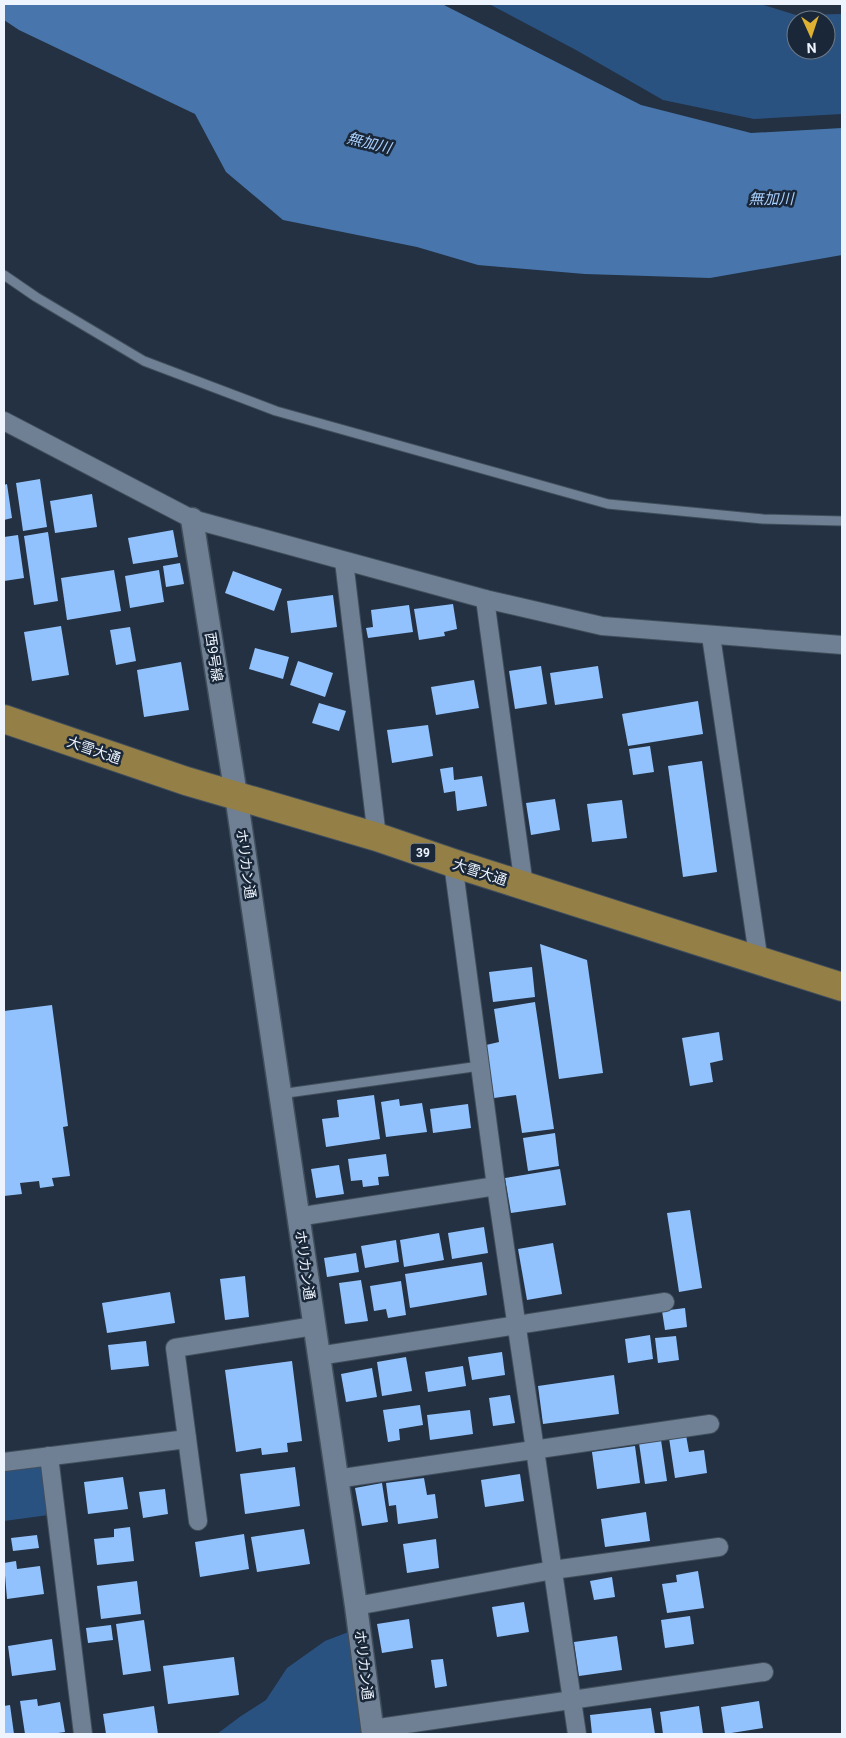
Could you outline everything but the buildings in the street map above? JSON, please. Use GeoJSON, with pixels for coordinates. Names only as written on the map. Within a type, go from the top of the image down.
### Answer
{"type":"FeatureCollection","features":[{"type":"Feature","properties":{"kind":"highway","name":"大雪大通"},"geometry":{"type":"LineString","coordinates":[[4,719],[186,781],[378,837],[759,962],[842,987]]}},
{"type":"Feature","properties":{"kind":"street"},"geometry":{"type":"LineString","coordinates":[[4,422],[192,519],[485,599],[602,626],[842,645]]}},
{"type":"Feature","properties":{"kind":"street","name":"西9号線"},"geometry":{"type":"LineString","coordinates":[[192,519],[236,795]]}},
{"type":"Feature","properties":{"kind":"street"},"geometry":{"type":"LineString","coordinates":[[344,560],[378,837]]}},
{"type":"Feature","properties":{"kind":"street"},"geometry":{"type":"LineString","coordinates":[[485,599],[524,886]]}},
{"type":"Feature","properties":{"kind":"street"},"geometry":{"type":"LineString","coordinates":[[711,636],[759,962]]}},
{"type":"Feature","properties":{"kind":"street","name":"ホリカン通"},"geometry":{"type":"LineString","coordinates":[[236,795],[356,1606],[372,1732]]}},
{"type":"Feature","properties":{"kind":"street"},"geometry":{"type":"LineString","coordinates":[[453,863],[496,1186],[577,1734]]}},
{"type":"Feature","properties":{"kind":"street"},"geometry":{"type":"LineString","coordinates":[[298,1217],[496,1186]]}},
{"type":"Feature","properties":{"kind":"street"},"geometry":{"type":"LineString","coordinates":[[318,1356],[665,1302]]}},
{"type":"Feature","properties":{"kind":"street"},"geometry":{"type":"LineString","coordinates":[[198,1521],[175,1348],[314,1326]]}},
{"type":"Feature","properties":{"kind":"street"},"geometry":{"type":"LineString","coordinates":[[336,1479],[710,1424]]}},
{"type":"Feature","properties":{"kind":"street"},"geometry":{"type":"LineString","coordinates":[[4,1462],[187,1439]]}},
{"type":"Feature","properties":{"kind":"street"},"geometry":{"type":"LineString","coordinates":[[49,1456],[83,1734]]}},
{"type":"Feature","properties":{"kind":"street"},"geometry":{"type":"LineString","coordinates":[[356,1606],[553,1570],[719,1547]]}},
{"type":"Feature","properties":{"kind":"street"},"geometry":{"type":"LineString","coordinates":[[372,1732],[764,1672]]}},
{"type":"Feature","properties":{"kind":"lane"},"geometry":{"type":"LineString","coordinates":[[4,274],[36,297],[144,362],[276,411],[608,504],[763,519],[842,521]]}},
{"type":"Feature","properties":{"kind":"lane"},"geometry":{"type":"LineString","coordinates":[[279,1094],[480,1066]]}},
{"type":"Feature","properties":{"kind":"shaded area"},"geometry":{"type":"Polygon","coordinates":[[[489,4],[760,4],[786,12],[786,60],[836,60],[836,14],[842,14],[842,114],[754,119],[663,100],[576,50],[489,4]]]}},
{"type":"Feature","properties":{"kind":"shaded area"},"geometry":{"type":"Polygon","coordinates":[[[49,1456],[56,1514],[4,1521],[4,1462],[49,1456]]]}},
{"type":"Feature","properties":{"kind":"shaded area"},"geometry":{"type":"Polygon","coordinates":[[[359,1628],[372,1734],[217,1734],[266,1700],[287,1668],[325,1641],[359,1628]]]}},
{"type":"Feature","properties":{"kind":"water","name":"無加川"},"geometry":{"type":"Polygon","coordinates":[[[4,4],[442,4],[641,105],[751,133],[842,128],[842,255],[710,278],[585,274],[478,265],[417,247],[283,220],[226,172],[195,114],[19,30],[4,20],[4,4]]]}}]}
